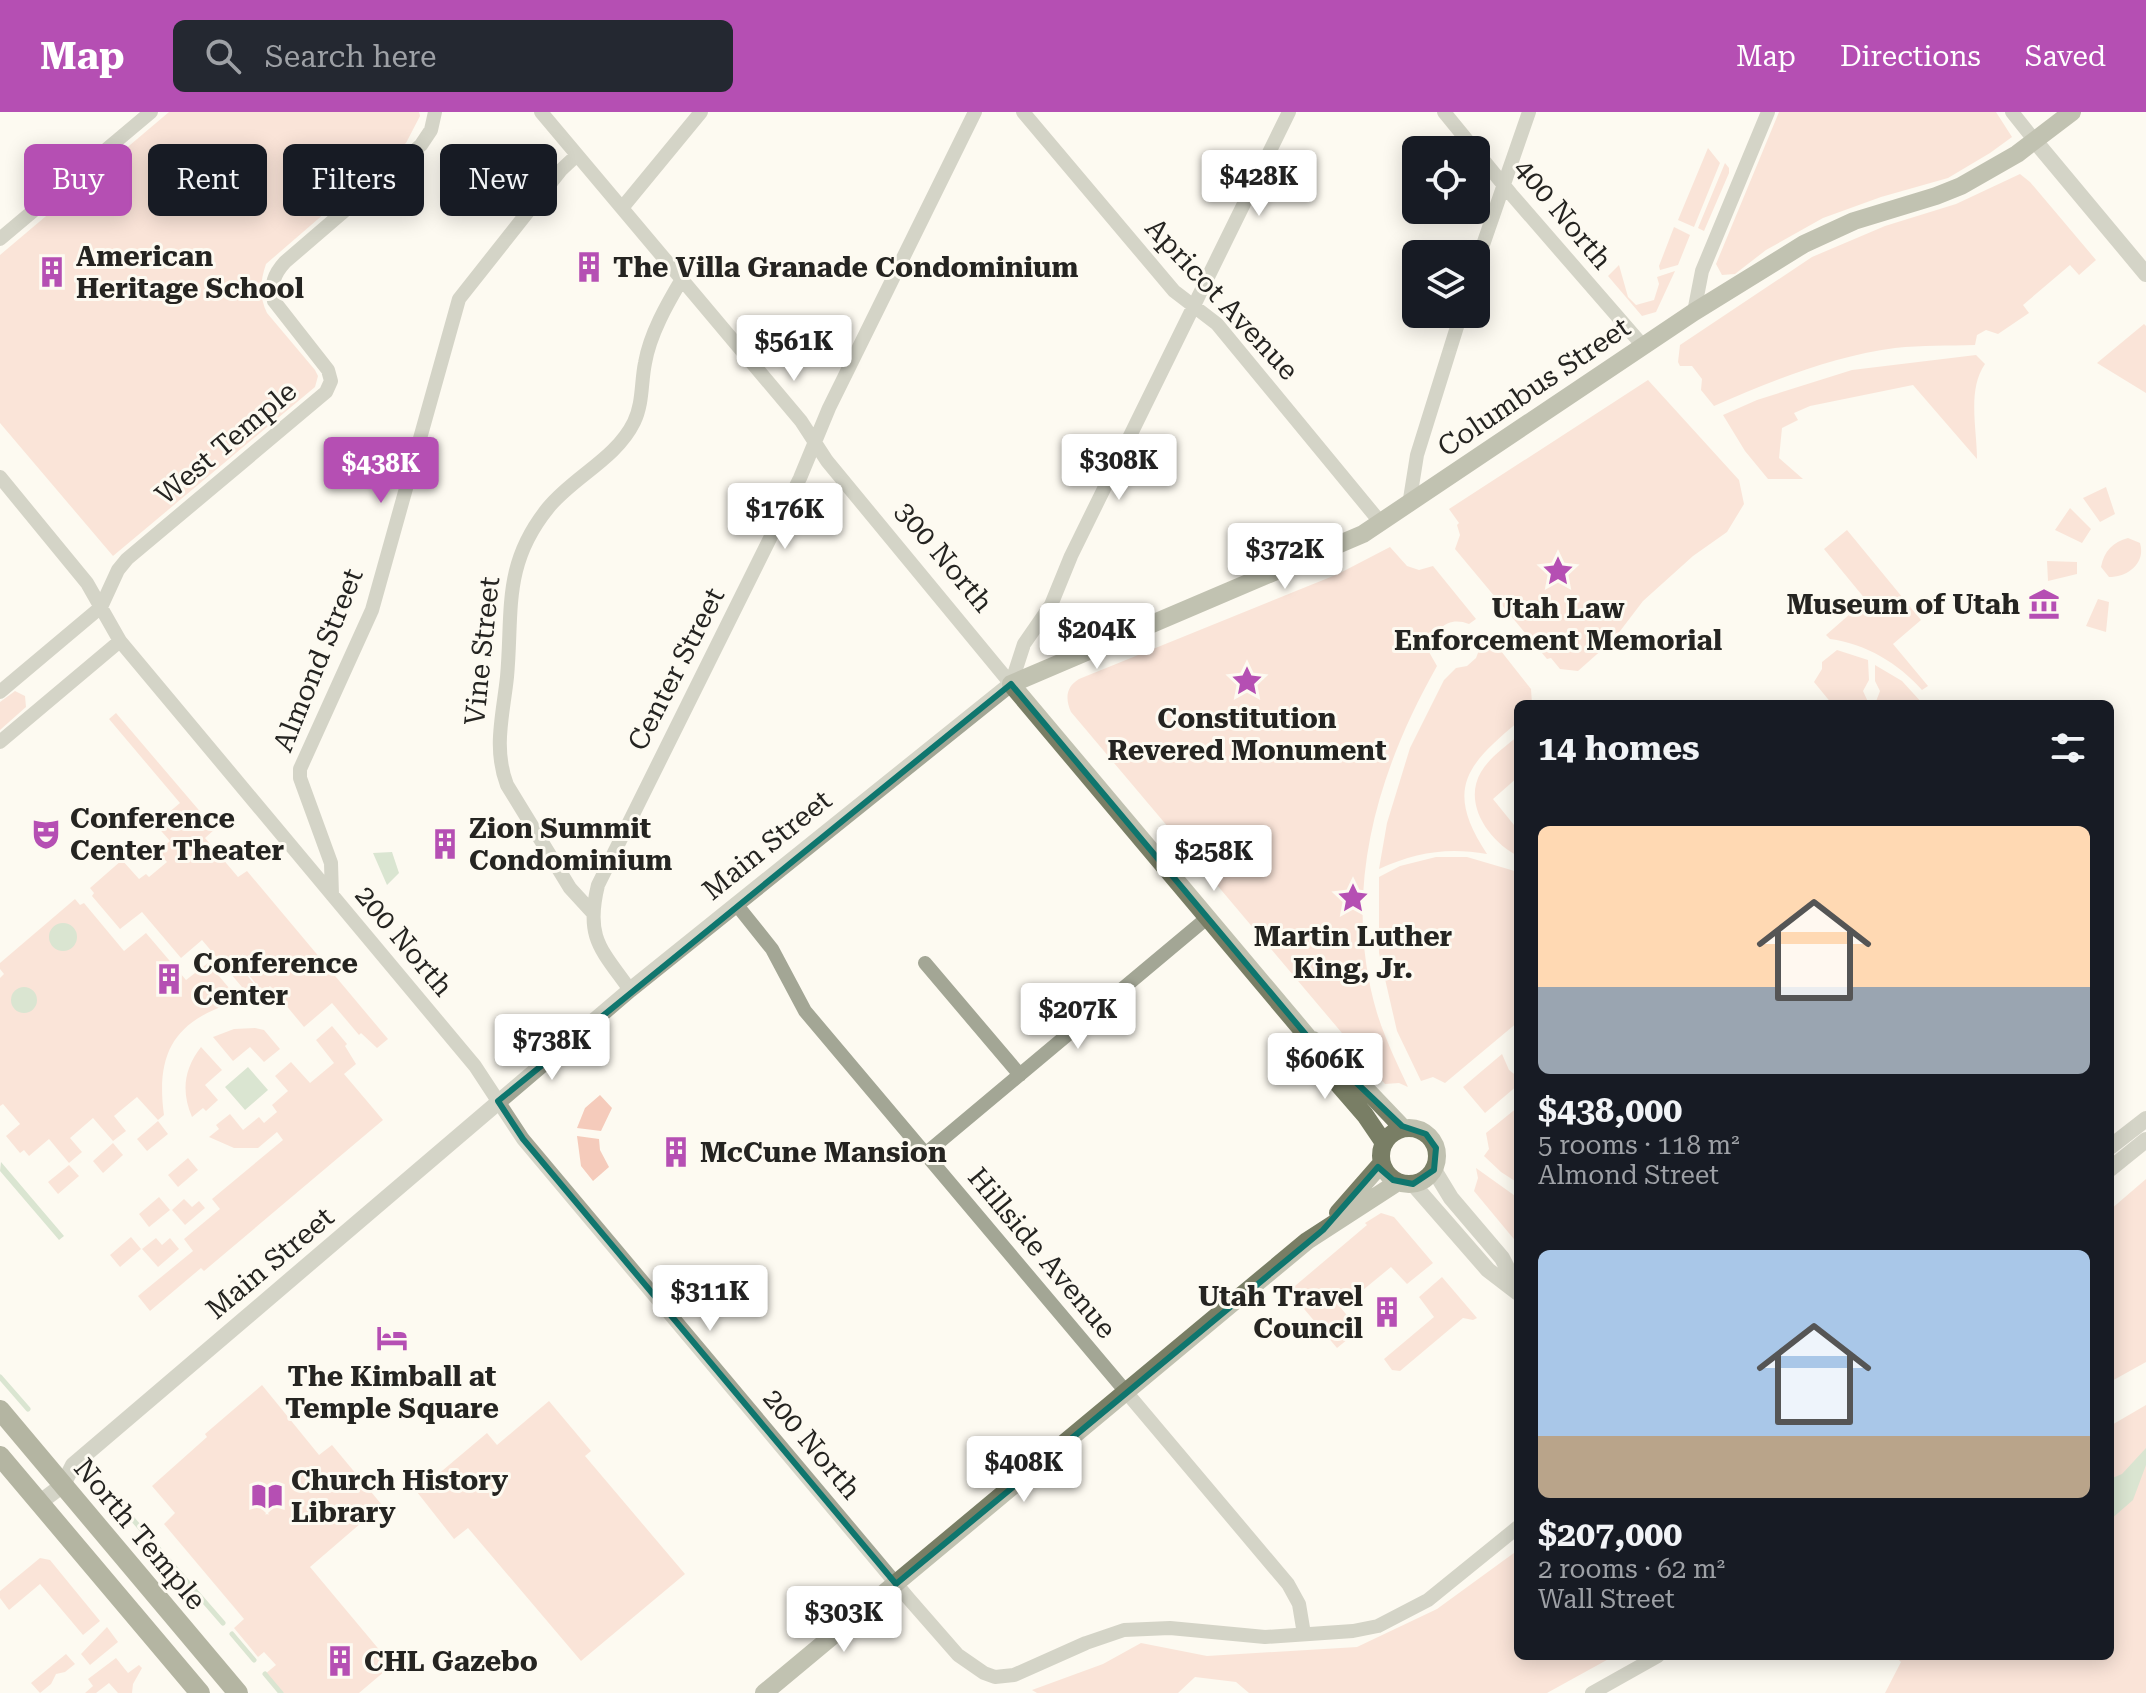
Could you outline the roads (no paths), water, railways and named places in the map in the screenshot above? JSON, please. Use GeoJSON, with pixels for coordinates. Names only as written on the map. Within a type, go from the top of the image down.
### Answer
{"type":"FeatureCollection","features":[{"type":"Feature","properties":{"kind":"main road","name":"Columbus Street"},"geometry":{"type":"LineString","coordinates":[[1011,684],[1363,534],[1694,312],[1804,244],[1854,221],[1961,186],[2035,141],[2072,112]]}},
{"type":"Feature","properties":{"kind":"main road","name":"300 North"},"geometry":{"type":"LineString","coordinates":[[1011,684],[1307,1036],[1326,1070],[1365,1115],[1384,1143]]}},
{"type":"Feature","properties":{"kind":"main road","name":"300 North"},"geometry":{"type":"LineString","coordinates":[[1307,1036],[1338,1060],[1403,1128]]}},
{"type":"Feature","properties":{"kind":"main road"},"geometry":{"type":"LineString","coordinates":[[764,1693],[1323,1230],[1381,1164],[1384,1143],[1391,1134],[1403,1128],[1417,1129],[1430,1138],[1437,1153],[1434,1170],[1323,1230]]}},
{"type":"Feature","properties":{"kind":"main road"},"geometry":{"type":"LineString","coordinates":[[1381,1164],[1388,1176],[1405,1183]]}},
{"type":"Feature","properties":{"kind":"main road","name":"North Temple"},"geometry":{"type":"LineString","coordinates":[[0,1410],[238,1693]]}},
{"type":"Feature","properties":{"kind":"main road","name":"North Temple"},"geometry":{"type":"LineString","coordinates":[[0,1456],[200,1693]]}},
{"type":"Feature","properties":{"kind":"street"},"geometry":{"type":"LineString","coordinates":[[0,239],[151,112]]}},
{"type":"Feature","properties":{"kind":"street","name":"West Temple"},"geometry":{"type":"LineString","coordinates":[[0,692],[101,607],[118,570],[127,559],[326,392],[331,381],[328,370],[274,301],[272,291],[276,274],[285,262],[421,145],[431,130],[435,112]]}},
{"type":"Feature","properties":{"kind":"street","name":"300 North"},"geometry":{"type":"LineString","coordinates":[[541,112],[801,421],[827,461],[1011,684]]}},
{"type":"Feature","properties":{"kind":"street"},"geometry":{"type":"LineString","coordinates":[[622,208],[701,112]]}},
{"type":"Feature","properties":{"kind":"street","name":"Center Street"},"geometry":{"type":"LineString","coordinates":[[592,912],[598,885],[975,112]]}},
{"type":"Feature","properties":{"kind":"street","name":"Apricot Avenue"},"geometry":{"type":"LineString","coordinates":[[1023,112],[1174,291],[1217,324],[1381,523]]}},
{"type":"Feature","properties":{"kind":"street"},"geometry":{"type":"LineString","coordinates":[[1011,684],[1024,644],[1051,605],[1071,556],[1289,112]]}},
{"type":"Feature","properties":{"kind":"street","name":"400 North"},"geometry":{"type":"LineString","coordinates":[[1444,112],[1644,347]]}},
{"type":"Feature","properties":{"kind":"street"},"geometry":{"type":"LineString","coordinates":[[1484,240],[1529,112]]}},
{"type":"Feature","properties":{"kind":"street"},"geometry":{"type":"LineString","coordinates":[[1694,312],[1702,271],[1768,112]]}},
{"type":"Feature","properties":{"kind":"street"},"geometry":{"type":"LineString","coordinates":[[2012,112],[2146,274]]}},
{"type":"Feature","properties":{"kind":"street","name":"Almond Street"},"geometry":{"type":"LineString","coordinates":[[332,895],[331,863],[300,778],[300,769],[372,610],[459,299],[561,170],[577,155]]}},
{"type":"Feature","properties":{"kind":"street","name":"Vine Street"},"geometry":{"type":"LineString","coordinates":[[592,912],[570,888],[513,797],[502,773],[498,744],[508,668],[511,592],[525,543],[547,509],[616,447],[636,420],[649,347],[682,279]]}},
{"type":"Feature","properties":{"kind":"street"},"geometry":{"type":"LineString","coordinates":[[1409,505],[1417,455],[1457,328]]}},
{"type":"Feature","properties":{"kind":"street","name":"200 North"},"geometry":{"type":"LineString","coordinates":[[0,477],[87,583],[120,641],[475,1066],[523,1139],[958,1655],[974,1669],[995,1677],[1014,1675],[1124,1630],[1170,1628],[1248,1637],[1304,1634]]}},
{"type":"Feature","properties":{"kind":"street"},"geometry":{"type":"LineString","coordinates":[[0,742],[120,641]]}},
{"type":"Feature","properties":{"kind":"street","name":"Main Street"},"geometry":{"type":"LineString","coordinates":[[39,1503],[63,1485],[73,1465],[498,1101],[630,990],[1011,684]]}},
{"type":"Feature","properties":{"kind":"street","name":"Hillside Avenue"},"geometry":{"type":"LineString","coordinates":[[736,904],[772,949],[805,1011],[1288,1584],[1299,1604],[1304,1634]]}},
{"type":"Feature","properties":{"kind":"street"},"geometry":{"type":"LineString","coordinates":[[592,912],[596,939],[630,990]]}},
{"type":"Feature","properties":{"kind":"street"},"geometry":{"type":"LineString","coordinates":[[925,1154],[1207,918]]}},
{"type":"Feature","properties":{"kind":"street"},"geometry":{"type":"LineString","coordinates":[[925,963],[1020,1075]]}},
{"type":"Feature","properties":{"kind":"street"},"geometry":{"type":"LineString","coordinates":[[2114,1144],[2146,1119]]}},
{"type":"Feature","properties":{"kind":"street"},"geometry":{"type":"LineString","coordinates":[[2114,1166],[2146,1140]]}},
{"type":"Feature","properties":{"kind":"street"},"geometry":{"type":"LineString","coordinates":[[1434,1170],[1451,1198],[1502,1258],[1514,1283]]}},
{"type":"Feature","properties":{"kind":"street"},"geometry":{"type":"LineString","coordinates":[[1405,1183],[1488,1270],[1514,1288]]}},
{"type":"Feature","properties":{"kind":"street"},"geometry":{"type":"LineString","coordinates":[[26,1486],[49,1469],[73,1465]]}},
{"type":"Feature","properties":{"kind":"street"},"geometry":{"type":"LineString","coordinates":[[1304,1634],[1366,1629],[1408,1612],[1439,1592],[1514,1530]]}},
{"type":"Feature","properties":{"kind":"street"},"geometry":{"type":"LineString","coordinates":[[1592,1693],[1651,1660]]}},
{"type":"Feature","properties":{"kind":"waterway"},"geometry":{"type":"LineString","coordinates":[[0,1377],[28,1409]]}},
{"type":"Feature","properties":{"kind":"waterway"},"geometry":{"type":"LineString","coordinates":[[122,1507],[223,1623]]}},
{"type":"Feature","properties":{"kind":"waterway"},"geometry":{"type":"LineString","coordinates":[[232,1634],[254,1660]]}},
{"type":"Feature","properties":{"kind":"waterway"},"geometry":{"type":"LineString","coordinates":[[265,1674],[281,1693]]}},
{"type":"Feature","properties":{"kind":"place","name":"The Villa Granade Condominium"},"geometry":{"type":"Point","coordinates":[589,267]}},
{"type":"Feature","properties":{"kind":"place","name":"American Heritage School"},"geometry":{"type":"Point","coordinates":[52,272]}},
{"type":"Feature","properties":{"kind":"place","name":"Utah Law Enforcement Memorial"},"geometry":{"type":"Point","coordinates":[1558,571]}},
{"type":"Feature","properties":{"kind":"place","name":"Museum of Utah"},"geometry":{"type":"Point","coordinates":[2044,604]}},
{"type":"Feature","properties":{"kind":"place","name":"Constitution Revered Monument"},"geometry":{"type":"Point","coordinates":[1247,681]}},
{"type":"Feature","properties":{"kind":"place","name":"Conference Center Theater"},"geometry":{"type":"Point","coordinates":[46,834]}},
{"type":"Feature","properties":{"kind":"place","name":"Zion Summit Condominium"},"geometry":{"type":"Point","coordinates":[445,844]}},
{"type":"Feature","properties":{"kind":"place","name":"Martin Luther King, Jr."},"geometry":{"type":"Point","coordinates":[1353,898]}},
{"type":"Feature","properties":{"kind":"place","name":"Conference Center"},"geometry":{"type":"Point","coordinates":[169,979]}},
{"type":"Feature","properties":{"kind":"place","name":"McCune Mansion"},"geometry":{"type":"Point","coordinates":[676,1152]}},
{"type":"Feature","properties":{"kind":"place","name":"Utah Travel Council"},"geometry":{"type":"Point","coordinates":[1387,1312]}},
{"type":"Feature","properties":{"kind":"place","name":"The Kimball at Temple Square"},"geometry":{"type":"Point","coordinates":[392,1338]}},
{"type":"Feature","properties":{"kind":"place","name":"Church History Library"},"geometry":{"type":"Point","coordinates":[267,1496]}},
{"type":"Feature","properties":{"kind":"place","name":"CHL Gazebo"},"geometry":{"type":"Point","coordinates":[340,1661]}}]}
